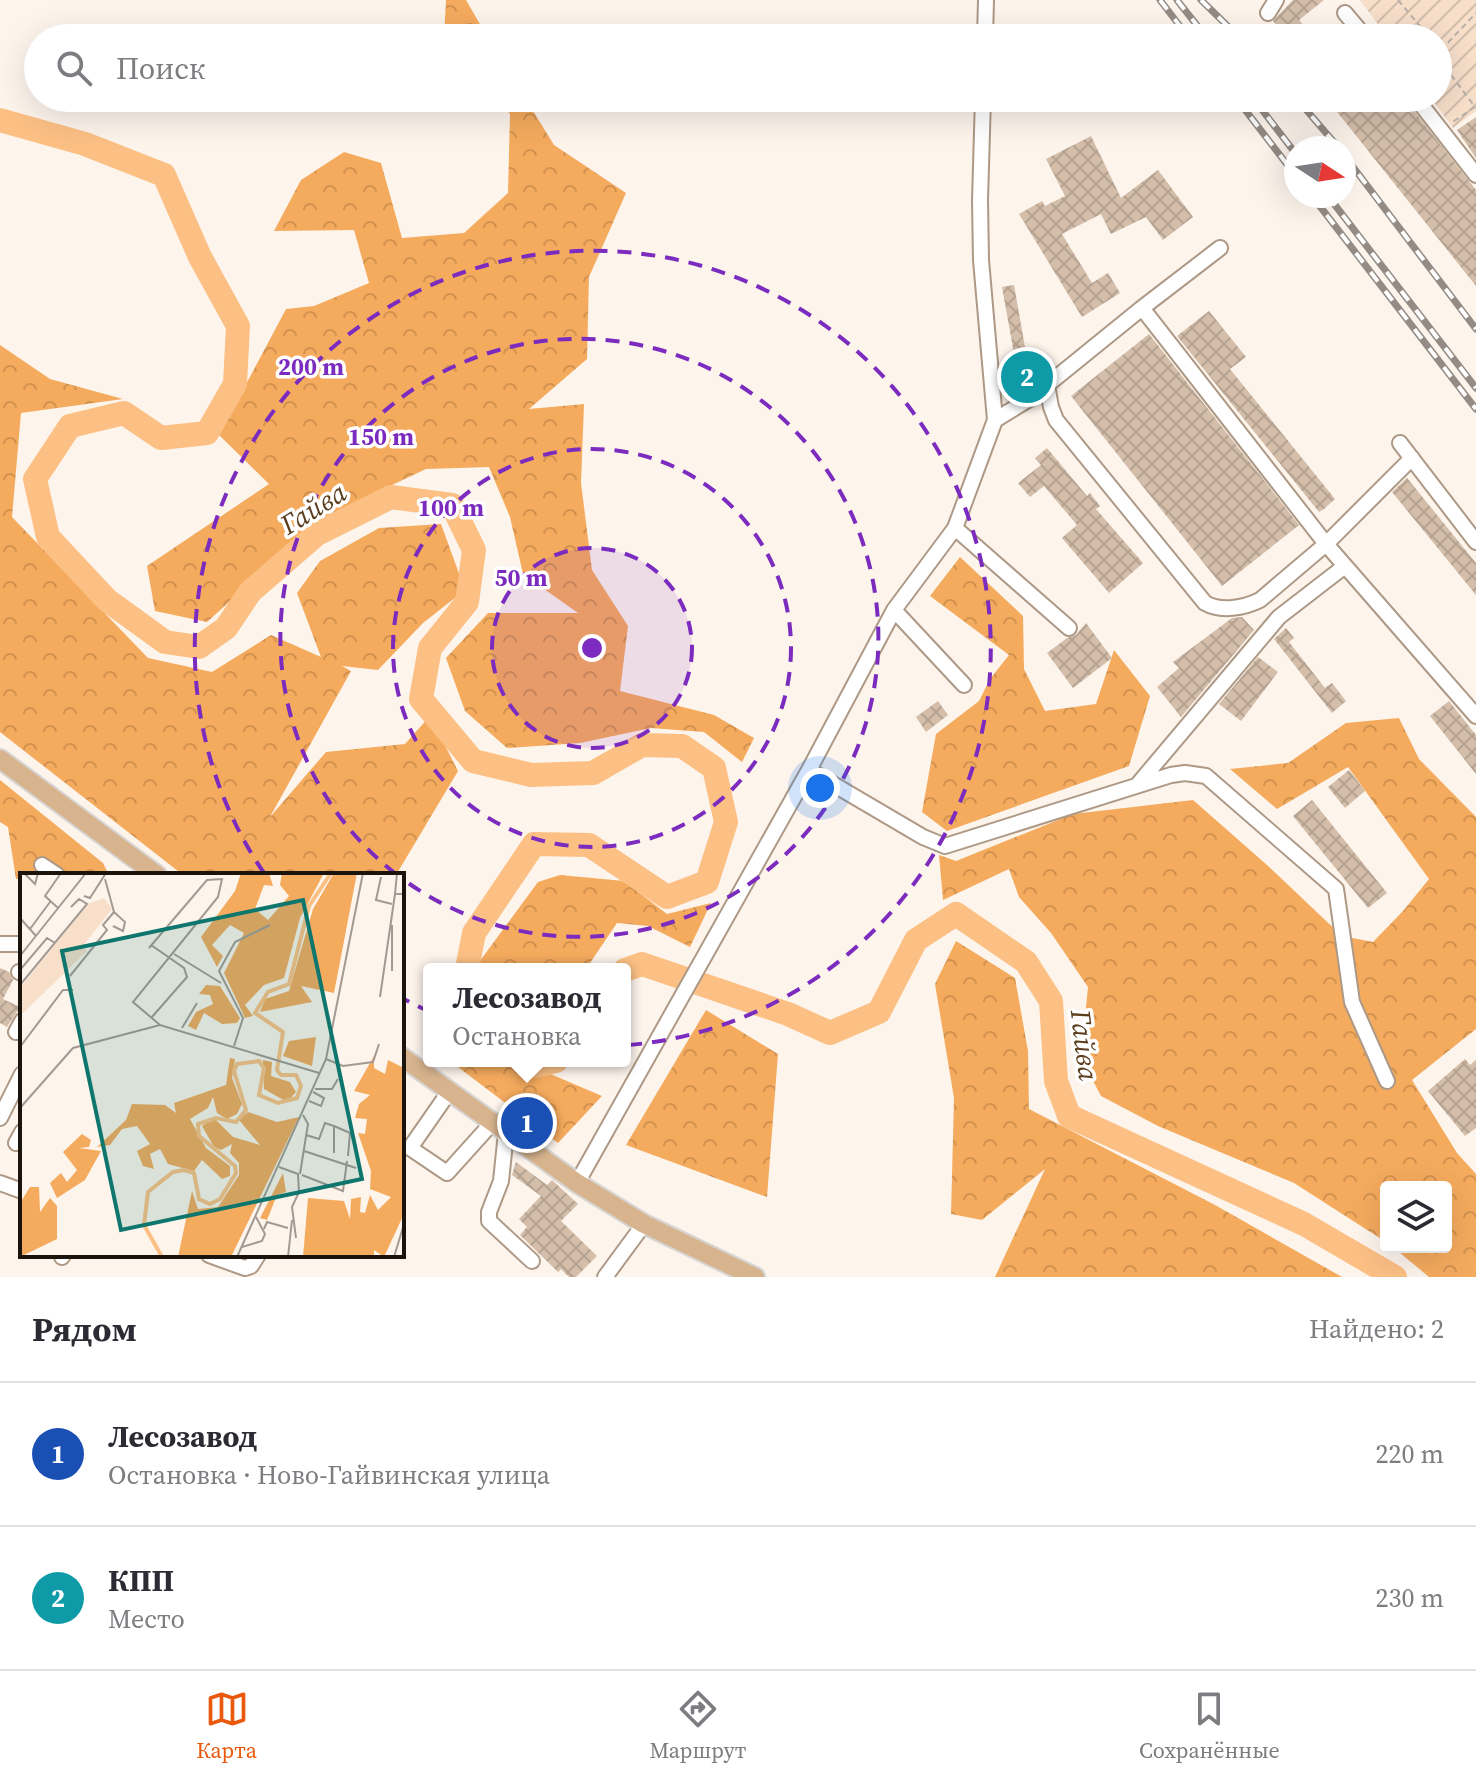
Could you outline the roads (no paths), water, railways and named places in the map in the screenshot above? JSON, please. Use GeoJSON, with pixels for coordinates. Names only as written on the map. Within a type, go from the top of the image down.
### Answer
{"type":"FeatureCollection","features":[{"type":"Feature","properties":{"kind":"main road"},"geometry":{"type":"LineString","coordinates":[[0,759],[149,872]]}},
{"type":"Feature","properties":{"kind":"main road"},"geometry":{"type":"LineString","coordinates":[[404,1058],[577,1183],[644,1224],[755,1277]]}},
{"type":"Feature","properties":{"kind":"street"},"geometry":{"type":"LineString","coordinates":[[985,24],[986,0]]}},
{"type":"Feature","properties":{"kind":"street"},"geometry":{"type":"LineString","coordinates":[[1345,13],[1354,24]]}},
{"type":"Feature","properties":{"kind":"street"},"geometry":{"type":"LineString","coordinates":[[577,1183],[809,770],[894,610],[955,528],[995,420],[981,260],[983,112]]}},
{"type":"Feature","properties":{"kind":"street"},"geometry":{"type":"LineString","coordinates":[[1428,112],[1476,175]]}},
{"type":"Feature","properties":{"kind":"street"},"geometry":{"type":"LineString","coordinates":[[995,420],[1047,385],[1220,248]]}},
{"type":"Feature","properties":{"kind":"street"},"geometry":{"type":"LineString","coordinates":[[1142,308],[1326,544],[1476,716]]}},
{"type":"Feature","properties":{"kind":"street"},"geometry":{"type":"LineString","coordinates":[[1047,385],[1056,420],[1195,591],[1211,606],[1229,608],[1251,605],[1260,600],[1326,544],[1412,458]]}},
{"type":"Feature","properties":{"kind":"street"},"geometry":{"type":"LineString","coordinates":[[1400,443],[1476,542]]}},
{"type":"Feature","properties":{"kind":"street"},"geometry":{"type":"LineString","coordinates":[[955,528],[1069,628]]}},
{"type":"Feature","properties":{"kind":"street"},"geometry":{"type":"LineString","coordinates":[[1139,784],[1279,617],[1345,566]]}},
{"type":"Feature","properties":{"kind":"street"},"geometry":{"type":"LineString","coordinates":[[894,610],[964,685]]}},
{"type":"Feature","properties":{"kind":"street"},"geometry":{"type":"LineString","coordinates":[[809,770],[923,837],[945,846],[1139,784],[1185,773],[1206,776],[1336,889],[1352,1002],[1387,1081]]}},
{"type":"Feature","properties":{"kind":"street"},"geometry":{"type":"LineString","coordinates":[[42,865],[54,873]]}},
{"type":"Feature","properties":{"kind":"street"},"geometry":{"type":"LineString","coordinates":[[0,1118],[20,1078]]}},
{"type":"Feature","properties":{"kind":"street"},"geometry":{"type":"LineString","coordinates":[[449,1092],[410,1148],[447,1173],[499,1128]]}},
{"type":"Feature","properties":{"kind":"street"},"geometry":{"type":"LineString","coordinates":[[499,1128],[501,1181],[489,1212],[489,1221],[532,1261]]}},
{"type":"Feature","properties":{"kind":"street"},"geometry":{"type":"LineString","coordinates":[[0,1183],[20,1190]]}},
{"type":"Feature","properties":{"kind":"street"},"geometry":{"type":"LineString","coordinates":[[605,1277],[644,1224]]}},
{"type":"Feature","properties":{"kind":"street"},"geometry":{"type":"LineString","coordinates":[[216,1257],[245,1268],[251,1266],[257,1257]]}},
{"type":"Feature","properties":{"kind":"waterway","name":"Гайва"},"geometry":{"type":"LineString","coordinates":[[0,120],[85,144],[164,175],[200,257],[238,326],[235,384],[207,433],[161,438],[124,413],[70,426],[35,479],[48,537],[107,600],[165,642],[199,647],[226,628],[250,592],[317,534],[391,497],[452,505],[474,550],[467,602],[430,648],[421,699],[473,761],[531,775],[593,773],[642,745],[682,746],[714,768],[726,822],[707,882],[667,897],[589,845],[534,844],[474,933],[468,963]]}},
{"type":"Feature","properties":{"kind":"waterway","name":"Гайва"},"geometry":{"type":"LineString","coordinates":[[631,968],[642,964],[788,1014],[830,1033],[879,1012],[916,940],[956,914],[1026,962],[1051,1001],[1056,1081],[1069,1116],[1304,1224],[1395,1277]]}},
{"type":"Feature","properties":{"kind":"railway"},"geometry":{"type":"LineString","coordinates":[[1160,0],[1178,24]]}},
{"type":"Feature","properties":{"kind":"railway"},"geometry":{"type":"LineString","coordinates":[[1177,0],[1196,24]]}},
{"type":"Feature","properties":{"kind":"railway"},"geometry":{"type":"LineString","coordinates":[[1201,0],[1226,24]]}},
{"type":"Feature","properties":{"kind":"railway"},"geometry":{"type":"LineString","coordinates":[[1247,112],[1284,160]]}},
{"type":"Feature","properties":{"kind":"railway"},"geometry":{"type":"LineString","coordinates":[[1264,112],[1284,138]]}},
{"type":"Feature","properties":{"kind":"railway"},"geometry":{"type":"LineString","coordinates":[[1308,112],[1329,136]]}},
{"type":"Feature","properties":{"kind":"railway"},"geometry":{"type":"LineString","coordinates":[[1356,171],[1476,329]]}},
{"type":"Feature","properties":{"kind":"railway"},"geometry":{"type":"LineString","coordinates":[[1321,208],[1476,409]]}},
{"type":"Feature","properties":{"kind":"railway"},"geometry":{"type":"LineString","coordinates":[[1337,208],[1476,388]]}},
{"type":"Feature","properties":{"kind":"place","name":"КПП"},"geometry":{"type":"Point","coordinates":[1027,377]}},
{"type":"Feature","properties":{"kind":"place","name":"Лесозавод"},"geometry":{"type":"Point","coordinates":[527,1123]}}]}
